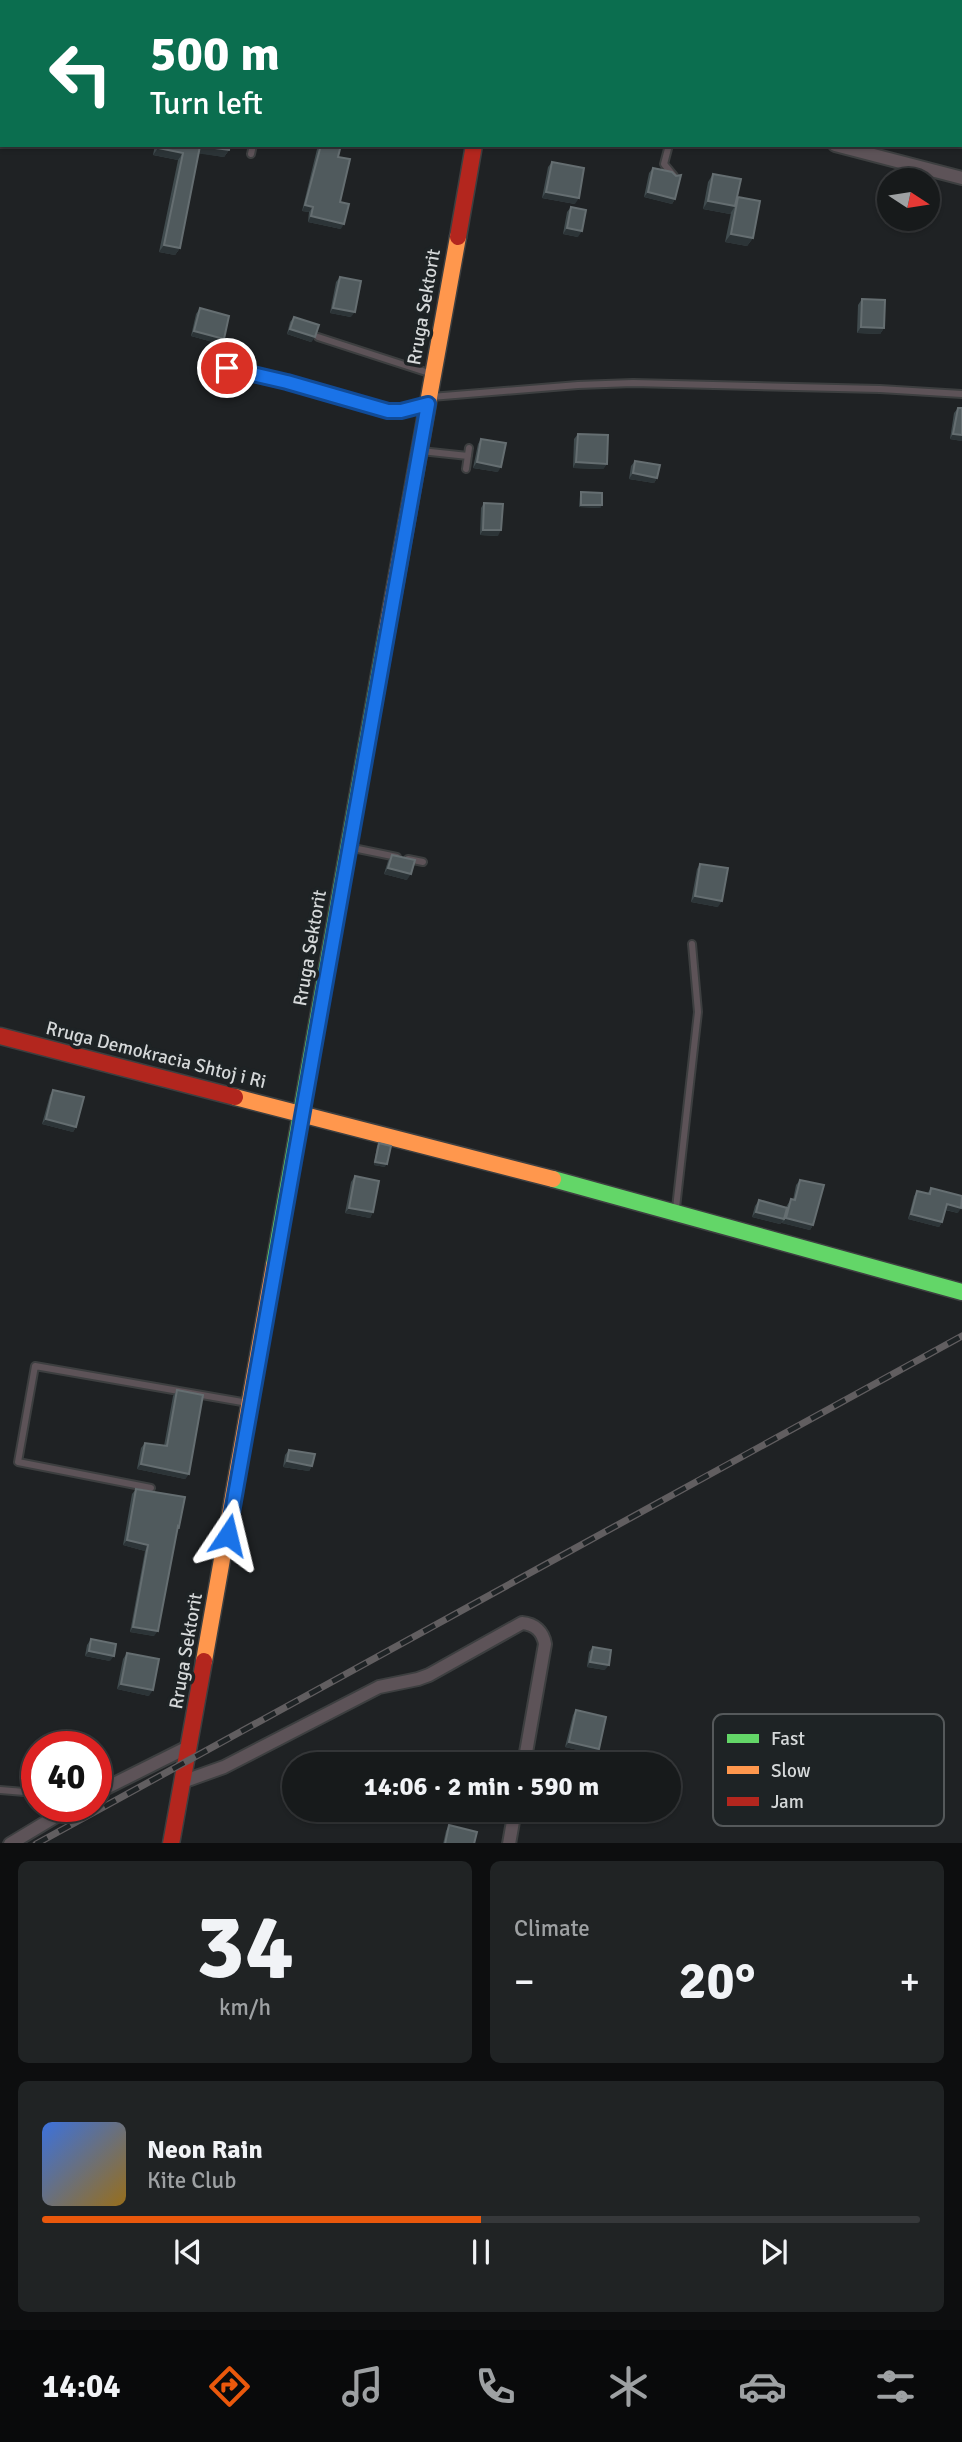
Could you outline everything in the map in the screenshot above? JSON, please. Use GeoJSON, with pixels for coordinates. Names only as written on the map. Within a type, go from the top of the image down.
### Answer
{"type":"FeatureCollection","features":[{"type":"Feature","properties":{"kind":"street","name":"Rruga Sektorit"},"geometry":{"type":"LineString","coordinates":[[171,1843],[474,147]]}},
{"type":"Feature","properties":{"kind":"street"},"geometry":{"type":"LineString","coordinates":[[843,147],[962,178]]}},
{"type":"Feature","properties":{"kind":"street","name":"Rruga Demokracia Shtoj i Ri"},"geometry":{"type":"LineString","coordinates":[[0,1036],[557,1180],[962,1292]]}},
{"type":"Feature","properties":{"kind":"street"},"geometry":{"type":"LineString","coordinates":[[182,1782],[224,1768],[379,1687],[429,1675],[522,1623],[535,1626],[545,1644],[526,1752]]}},
{"type":"Feature","properties":{"kind":"street"},"geometry":{"type":"LineString","coordinates":[[112,1786],[189,1752]]}},
{"type":"Feature","properties":{"kind":"street"},"geometry":{"type":"LineString","coordinates":[[10,1843],[46,1822]]}},
{"type":"Feature","properties":{"kind":"street"},"geometry":{"type":"LineString","coordinates":[[509,1843],[513,1822]]}},
{"type":"Feature","properties":{"kind":"lane"},"geometry":{"type":"LineString","coordinates":[[251,154],[253,147]]}},
{"type":"Feature","properties":{"kind":"lane"},"geometry":{"type":"LineString","coordinates":[[668,147],[664,164],[674,177]]}},
{"type":"Feature","properties":{"kind":"lane"},"geometry":{"type":"LineString","coordinates":[[318,337],[433,374]]}},
{"type":"Feature","properties":{"kind":"lane"},"geometry":{"type":"LineString","coordinates":[[214,365],[287,382],[388,411],[401,411],[429,400],[578,385],[633,383],[880,389],[962,394]]}},
{"type":"Feature","properties":{"kind":"lane"},"geometry":{"type":"LineString","coordinates":[[466,469],[469,448]]}},
{"type":"Feature","properties":{"kind":"lane"},"geometry":{"type":"LineString","coordinates":[[420,450],[468,456]]}},
{"type":"Feature","properties":{"kind":"lane"},"geometry":{"type":"LineString","coordinates":[[349,847],[423,862]]}},
{"type":"Feature","properties":{"kind":"lane"},"geometry":{"type":"LineString","coordinates":[[675,1214],[698,1012],[692,944]]}},
{"type":"Feature","properties":{"kind":"lane"},"geometry":{"type":"LineString","coordinates":[[150,1488],[18,1462],[35,1366],[251,1403]]}},
{"type":"Feature","properties":{"kind":"lane"},"geometry":{"type":"LineString","coordinates":[[0,1790],[21,1792]]}},
{"type":"Feature","properties":{"kind":"building"},"geometry":{"type":"Polygon","coordinates":[[[200,147],[180,248],[164,245],[183,153],[158,148],[200,147]]]}},
{"type":"Feature","properties":{"kind":"building"},"geometry":{"type":"Polygon","coordinates":[[[207,147],[230,147],[229,150],[207,147]]]}},
{"type":"Feature","properties":{"kind":"building"},"geometry":{"type":"Polygon","coordinates":[[[320,147],[340,147],[338,157],[350,159],[340,202],[349,204],[344,224],[311,216],[313,207],[305,205],[320,147]]]}},
{"type":"Feature","properties":{"kind":"building"},"geometry":{"type":"Polygon","coordinates":[[[552,162],[584,168],[579,198],[546,192],[552,162]]]}},
{"type":"Feature","properties":{"kind":"building"},"geometry":{"type":"Polygon","coordinates":[[[653,168],[672,172],[676,176],[681,175],[675,199],[648,192],[653,168]]]}},
{"type":"Feature","properties":{"kind":"building"},"geometry":{"type":"Polygon","coordinates":[[[713,174],[741,179],[735,206],[708,201],[713,174]]]}},
{"type":"Feature","properties":{"kind":"building"},"geometry":{"type":"Polygon","coordinates":[[[738,197],[760,201],[753,238],[731,234],[738,197]]]}},
{"type":"Feature","properties":{"kind":"building"},"geometry":{"type":"Polygon","coordinates":[[[571,207],[586,210],[582,231],[567,228],[571,207]]]}},
{"type":"Feature","properties":{"kind":"building"},"geometry":{"type":"Polygon","coordinates":[[[340,277],[361,281],[355,312],[333,308],[340,277]]]}},
{"type":"Feature","properties":{"kind":"building"},"geometry":{"type":"Polygon","coordinates":[[[862,299],[885,300],[884,328],[861,327],[862,299]]]}},
{"type":"Feature","properties":{"kind":"building"},"geometry":{"type":"Polygon","coordinates":[[[200,308],[229,316],[224,339],[194,331],[200,308]]]}},
{"type":"Feature","properties":{"kind":"building"},"geometry":{"type":"Polygon","coordinates":[[[294,317],[319,325],[315,337],[290,329],[294,317]]]}},
{"type":"Feature","properties":{"kind":"building"},"geometry":{"type":"Polygon","coordinates":[[[958,408],[962,408],[962,435],[953,434],[958,408]]]}},
{"type":"Feature","properties":{"kind":"building"},"geometry":{"type":"Polygon","coordinates":[[[578,434],[608,435],[607,464],[576,462],[578,434]]]}},
{"type":"Feature","properties":{"kind":"building"},"geometry":{"type":"Polygon","coordinates":[[[481,439],[506,443],[501,467],[477,462],[481,439]]]}},
{"type":"Feature","properties":{"kind":"building"},"geometry":{"type":"Polygon","coordinates":[[[635,461],[660,465],[657,478],[633,473],[635,461]]]}},
{"type":"Feature","properties":{"kind":"building"},"geometry":{"type":"Polygon","coordinates":[[[581,492],[602,493],[602,505],[581,505],[581,492]]]}},
{"type":"Feature","properties":{"kind":"building"},"geometry":{"type":"Polygon","coordinates":[[[484,503],[503,504],[501,530],[483,530],[484,503]]]}},
{"type":"Feature","properties":{"kind":"building"},"geometry":{"type":"Polygon","coordinates":[[[392,855],[415,860],[411,874],[388,868],[392,855]]]}},
{"type":"Feature","properties":{"kind":"building"},"geometry":{"type":"Polygon","coordinates":[[[700,864],[728,868],[722,901],[695,896],[700,864]]]}},
{"type":"Feature","properties":{"kind":"building"},"geometry":{"type":"Polygon","coordinates":[[[53,1090],[84,1097],[76,1127],[46,1119],[53,1090]]]}},
{"type":"Feature","properties":{"kind":"building"},"geometry":{"type":"Polygon","coordinates":[[[379,1143],[391,1146],[387,1164],[375,1162],[379,1143]]]}},
{"type":"Feature","properties":{"kind":"building"},"geometry":{"type":"Polygon","coordinates":[[[355,1176],[379,1181],[373,1212],[349,1208],[355,1176]]]}},
{"type":"Feature","properties":{"kind":"building"},"geometry":{"type":"Polygon","coordinates":[[[800,1180],[824,1185],[813,1225],[786,1218],[791,1199],[795,1200],[800,1180]]]}},
{"type":"Feature","properties":{"kind":"building"},"geometry":{"type":"Polygon","coordinates":[[[931,1188],[962,1196],[961,1208],[947,1204],[942,1222],[911,1214],[917,1191],[930,1194],[931,1188]]]}},
{"type":"Feature","properties":{"kind":"building"},"geometry":{"type":"Polygon","coordinates":[[[759,1200],[787,1208],[784,1219],[756,1212],[759,1200]]]}},
{"type":"Feature","properties":{"kind":"building"},"geometry":{"type":"Polygon","coordinates":[[[177,1390],[203,1395],[189,1474],[141,1464],[145,1443],[167,1446],[177,1390]]]}},
{"type":"Feature","properties":{"kind":"building"},"geometry":{"type":"Polygon","coordinates":[[[289,1450],[315,1454],[312,1466],[287,1461],[289,1450]]]}},
{"type":"Feature","properties":{"kind":"building"},"geometry":{"type":"Polygon","coordinates":[[[136,1489],[185,1497],[158,1631],[133,1627],[148,1545],[127,1540],[136,1489]]]}},
{"type":"Feature","properties":{"kind":"building"},"geometry":{"type":"Polygon","coordinates":[[[91,1639],[116,1644],[114,1656],[89,1651],[91,1639]]]}},
{"type":"Feature","properties":{"kind":"building"},"geometry":{"type":"Polygon","coordinates":[[[593,1647],[611,1650],[609,1665],[590,1662],[593,1647]]]}},
{"type":"Feature","properties":{"kind":"building"},"geometry":{"type":"Polygon","coordinates":[[[127,1653],[159,1659],[153,1690],[121,1684],[127,1653]]]}},
{"type":"Feature","properties":{"kind":"building"},"geometry":{"type":"Polygon","coordinates":[[[576,1710],[606,1717],[599,1749],[569,1742],[576,1710]]]}},
{"type":"Feature","properties":{"kind":"building"},"geometry":{"type":"Polygon","coordinates":[[[449,1825],[477,1832],[474,1843],[445,1843],[449,1825]]]}},
{"type":"Feature","properties":{"kind":"railway"},"geometry":{"type":"LineString","coordinates":[[38,1843],[962,1336]]}},
{"type":"Feature","properties":{"kind":"traffic: fast"},"geometry":{"type":"LineString","coordinates":[[274,1265],[387,630]]}},
{"type":"Feature","properties":{"kind":"traffic: fast"},"geometry":{"type":"LineString","coordinates":[[553,1179],[962,1292]]}},
{"type":"Feature","properties":{"kind":"traffic: slow"},"geometry":{"type":"LineString","coordinates":[[387,630],[458,237]]}},
{"type":"Feature","properties":{"kind":"traffic: slow"},"geometry":{"type":"LineString","coordinates":[[235,1097],[553,1179]]}},
{"type":"Feature","properties":{"kind":"traffic: slow"},"geometry":{"type":"LineString","coordinates":[[204,1661],[274,1265]]}},
{"type":"Feature","properties":{"kind":"traffic: jam"},"geometry":{"type":"LineString","coordinates":[[458,237],[474,147]]}},
{"type":"Feature","properties":{"kind":"traffic: jam"},"geometry":{"type":"LineString","coordinates":[[0,1036],[235,1097]]}},
{"type":"Feature","properties":{"kind":"traffic: jam"},"geometry":{"type":"LineString","coordinates":[[171,1843],[204,1661]]}},
{"type":"Feature","properties":{"kind":"route"},"geometry":{"type":"LineString","coordinates":[[227,368],[388,411],[401,411],[428,404],[228,1535]]}}]}
